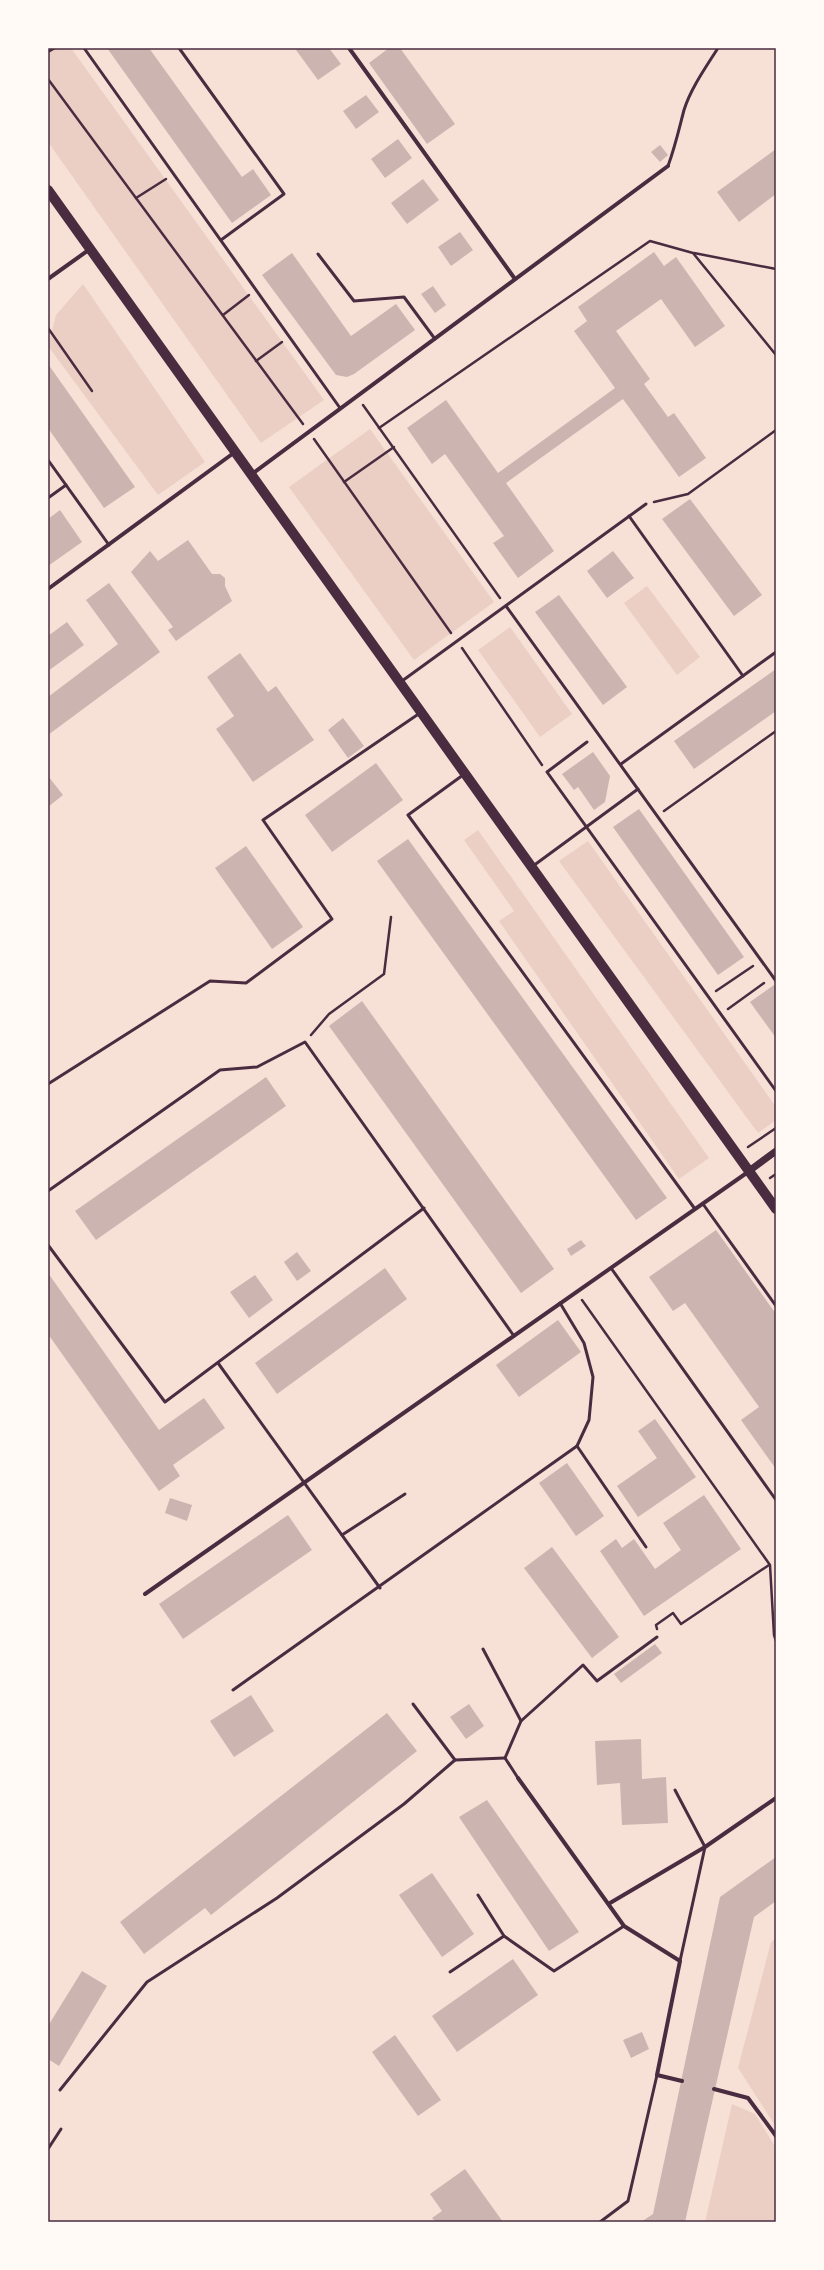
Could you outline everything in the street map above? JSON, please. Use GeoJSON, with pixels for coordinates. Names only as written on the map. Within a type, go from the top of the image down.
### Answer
{"type":"FeatureCollection","features":[{"type":"Feature","properties":{"kind":"main road"},"geometry":{"type":"LineString","coordinates":[[48,190],[91,248],[776,1209]]}},
{"type":"Feature","properties":{"kind":"street"},"geometry":{"type":"LineString","coordinates":[[349,48],[514,279]]}},
{"type":"Feature","properties":{"kind":"street"},"geometry":{"type":"LineString","coordinates":[[251,474],[668,166]]}},
{"type":"Feature","properties":{"kind":"street"},"geometry":{"type":"LineString","coordinates":[[48,279],[91,248]]}},
{"type":"Feature","properties":{"kind":"street"},"geometry":{"type":"LineString","coordinates":[[48,589],[236,452]]}},
{"type":"Feature","properties":{"kind":"street"},"geometry":{"type":"LineString","coordinates":[[145,1594],[703,1204],[776,1151]]}},
{"type":"Feature","properties":{"kind":"street"},"geometry":{"type":"LineString","coordinates":[[518,1778],[610,1903],[624,1926],[680,1961],[657,2075],[682,2081]]}},
{"type":"Feature","properties":{"kind":"street"},"geometry":{"type":"LineString","coordinates":[[610,1903],[705,1847],[776,1798]]}},
{"type":"Feature","properties":{"kind":"street"},"geometry":{"type":"LineString","coordinates":[[714,2089],[748,2098],[776,2136]]}},
{"type":"Feature","properties":{"kind":"lane"},"geometry":{"type":"LineString","coordinates":[[84,48],[340,408]]}},
{"type":"Feature","properties":{"kind":"lane"},"geometry":{"type":"LineString","coordinates":[[179,48],[284,194],[221,240]]}},
{"type":"Feature","properties":{"kind":"lane"},"geometry":{"type":"LineString","coordinates":[[668,166],[678,140],[684,109],[701,75],[718,48]]}},
{"type":"Feature","properties":{"kind":"lane"},"geometry":{"type":"LineString","coordinates":[[318,254],[354,300],[404,297],[434,338]]}},
{"type":"Feature","properties":{"kind":"lane"},"geometry":{"type":"LineString","coordinates":[[48,460],[109,545]]}},
{"type":"Feature","properties":{"kind":"lane"},"geometry":{"type":"LineString","coordinates":[[48,498],[66,485]]}},
{"type":"Feature","properties":{"kind":"lane"},"geometry":{"type":"LineString","coordinates":[[400,682],[646,504]]}},
{"type":"Feature","properties":{"kind":"lane"},"geometry":{"type":"LineString","coordinates":[[629,516],[743,676]]}},
{"type":"Feature","properties":{"kind":"lane"},"geometry":{"type":"LineString","coordinates":[[506,606],[776,981]]}},
{"type":"Feature","properties":{"kind":"lane"},"geometry":{"type":"LineString","coordinates":[[620,764],[776,652]]}},
{"type":"Feature","properties":{"kind":"lane"},"geometry":{"type":"LineString","coordinates":[[48,1084],[210,981],[246,983],[332,919],[263,820],[422,712]]}},
{"type":"Feature","properties":{"kind":"lane"},"geometry":{"type":"LineString","coordinates":[[587,742],[547,772],[776,1091]]}},
{"type":"Feature","properties":{"kind":"lane"},"geometry":{"type":"LineString","coordinates":[[465,773],[408,815],[695,1209]]}},
{"type":"Feature","properties":{"kind":"lane"},"geometry":{"type":"LineString","coordinates":[[531,867],[638,789]]}},
{"type":"Feature","properties":{"kind":"lane"},"geometry":{"type":"LineString","coordinates":[[48,1191],[220,1070],[257,1067],[305,1042],[514,1336]]}},
{"type":"Feature","properties":{"kind":"lane"},"geometry":{"type":"LineString","coordinates":[[703,1204],[776,1306]]}},
{"type":"Feature","properties":{"kind":"lane"},"geometry":{"type":"LineString","coordinates":[[48,1245],[165,1402],[424,1208]]}},
{"type":"Feature","properties":{"kind":"lane"},"geometry":{"type":"LineString","coordinates":[[611,1268],[776,1500]]}},
{"type":"Feature","properties":{"kind":"lane"},"geometry":{"type":"LineString","coordinates":[[233,1690],[380,1588],[577,1446],[589,1420],[593,1377],[584,1343],[560,1304]]}},
{"type":"Feature","properties":{"kind":"lane"},"geometry":{"type":"LineString","coordinates":[[218,1362],[380,1588]]}},
{"type":"Feature","properties":{"kind":"lane"},"geometry":{"type":"LineString","coordinates":[[577,1446],[646,1547]]}},
{"type":"Feature","properties":{"kind":"lane"},"geometry":{"type":"LineString","coordinates":[[342,1535],[405,1494]]}},
{"type":"Feature","properties":{"kind":"lane"},"geometry":{"type":"LineString","coordinates":[[505,1758],[521,1721],[583,1665],[597,1682],[657,1637]]}},
{"type":"Feature","properties":{"kind":"lane"},"geometry":{"type":"LineString","coordinates":[[482,1649],[521,1721]]}},
{"type":"Feature","properties":{"kind":"lane"},"geometry":{"type":"LineString","coordinates":[[413,1704],[455,1760]]}},
{"type":"Feature","properties":{"kind":"lane"},"geometry":{"type":"LineString","coordinates":[[60,2090],[147,1982],[277,1898],[404,1804],[455,1760],[505,1758]]}},
{"type":"Feature","properties":{"kind":"lane"},"geometry":{"type":"LineString","coordinates":[[505,1758],[518,1778]]}},
{"type":"Feature","properties":{"kind":"lane"},"geometry":{"type":"LineString","coordinates":[[675,1790],[705,1847],[680,1961]]}},
{"type":"Feature","properties":{"kind":"lane"},"geometry":{"type":"LineString","coordinates":[[478,1895],[504,1936],[554,1971],[624,1926]]}},
{"type":"Feature","properties":{"kind":"lane"},"geometry":{"type":"LineString","coordinates":[[450,1972],[504,1936]]}},
{"type":"Feature","properties":{"kind":"lane"},"geometry":{"type":"LineString","coordinates":[[600,2222],[628,2201],[657,2075]]}},
{"type":"Feature","properties":{"kind":"lane"},"geometry":{"type":"LineString","coordinates":[[48,2149],[61,2129]]}},
{"type":"Feature","properties":{"kind":"path"},"geometry":{"type":"LineString","coordinates":[[48,52],[55,48]]}},
{"type":"Feature","properties":{"kind":"path"},"geometry":{"type":"LineString","coordinates":[[48,79],[309,432],[457,641],[547,772]]}},
{"type":"Feature","properties":{"kind":"path"},"geometry":{"type":"LineString","coordinates":[[136,198],[173,174]]}},
{"type":"Feature","properties":{"kind":"path"},"geometry":{"type":"LineString","coordinates":[[379,428],[650,240],[693,253],[776,269]]}},
{"type":"Feature","properties":{"kind":"path"},"geometry":{"type":"LineString","coordinates":[[693,253],[776,355]]}},
{"type":"Feature","properties":{"kind":"path"},"geometry":{"type":"LineString","coordinates":[[223,315],[256,290]]}},
{"type":"Feature","properties":{"kind":"path"},"geometry":{"type":"LineString","coordinates":[[48,328],[92,391]]}},
{"type":"Feature","properties":{"kind":"path"},"geometry":{"type":"LineString","coordinates":[[256,360],[289,336]]}},
{"type":"Feature","properties":{"kind":"path"},"geometry":{"type":"LineString","coordinates":[[356,396],[394,447],[506,606]]}},
{"type":"Feature","properties":{"kind":"path"},"geometry":{"type":"LineString","coordinates":[[646,504],[688,494],[776,430]]}},
{"type":"Feature","properties":{"kind":"path"},"geometry":{"type":"LineString","coordinates":[[344,482],[394,447]]}},
{"type":"Feature","properties":{"kind":"path"},"geometry":{"type":"LineString","coordinates":[[658,816],[776,731]]}},
{"type":"Feature","properties":{"kind":"path"},"geometry":{"type":"LineString","coordinates":[[305,1042],[329,1014],[384,974],[391,917]]}},
{"type":"Feature","properties":{"kind":"path"},"geometry":{"type":"LineString","coordinates":[[709,996],[761,961]]}},
{"type":"Feature","properties":{"kind":"path"},"geometry":{"type":"LineString","coordinates":[[721,1014],[773,977]]}},
{"type":"Feature","properties":{"kind":"path"},"geometry":{"type":"LineString","coordinates":[[737,1154],[776,1128]]}},
{"type":"Feature","properties":{"kind":"path"},"geometry":{"type":"LineString","coordinates":[[576,1292],[770,1565],[774,1635],[776,1641]]}},
{"type":"Feature","properties":{"kind":"path"},"geometry":{"type":"LineString","coordinates":[[657,1637],[656,1625],[673,1613],[681,1624],[770,1565]]}},
{"type":"Feature","properties":{"kind":"shaded area"},"geometry":{"type":"Polygon","coordinates":[[[48,48],[71,48],[324,400],[261,443],[48,142],[48,48]]]}},
{"type":"Feature","properties":{"kind":"shaded area"},"geometry":{"type":"Polygon","coordinates":[[[83,284],[205,462],[158,495],[48,346],[56,315],[83,284]]]}},
{"type":"Feature","properties":{"kind":"shaded area"},"geometry":{"type":"Polygon","coordinates":[[[370,429],[494,602],[414,660],[289,487],[370,429]]]}},
{"type":"Feature","properties":{"kind":"shaded area"},"geometry":{"type":"Polygon","coordinates":[[[647,586],[700,657],[677,675],[624,603],[647,586]]]}},
{"type":"Feature","properties":{"kind":"shaded area"},"geometry":{"type":"Polygon","coordinates":[[[510,627],[572,714],[540,737],[478,650],[510,627]]]}},
{"type":"Feature","properties":{"kind":"shaded area"},"geometry":{"type":"Polygon","coordinates":[[[478,830],[709,1158],[679,1179],[499,921],[514,911],[464,840],[478,830]]]}},
{"type":"Feature","properties":{"kind":"shaded area"},"geometry":{"type":"Polygon","coordinates":[[[588,841],[776,1107],[776,1120],[758,1133],[559,861],[588,841]]]}},
{"type":"Feature","properties":{"kind":"shaded area"},"geometry":{"type":"Polygon","coordinates":[[[776,1938],[776,2127],[738,2068],[771,1942],[776,1938]]]}},
{"type":"Feature","properties":{"kind":"shaded area"},"geometry":{"type":"Polygon","coordinates":[[[732,2104],[755,2114],[776,2148],[776,2222],[705,2222],[732,2104]]]}},
{"type":"Feature","properties":{"kind":"building"},"geometry":{"type":"Polygon","coordinates":[[[107,48],[149,48],[242,177],[253,169],[271,195],[232,223],[107,48]]]}},
{"type":"Feature","properties":{"kind":"building"},"geometry":{"type":"Polygon","coordinates":[[[299,48],[329,48],[341,64],[318,80],[296,50],[299,48]]]}},
{"type":"Feature","properties":{"kind":"building"},"geometry":{"type":"Polygon","coordinates":[[[389,48],[400,48],[455,124],[427,144],[369,63],[389,48]]]}},
{"type":"Feature","properties":{"kind":"building"},"geometry":{"type":"Polygon","coordinates":[[[366,95],[379,112],[356,129],[343,111],[366,95]]]}},
{"type":"Feature","properties":{"kind":"building"},"geometry":{"type":"Polygon","coordinates":[[[398,139],[412,158],[385,178],[371,159],[398,139]]]}},
{"type":"Feature","properties":{"kind":"building"},"geometry":{"type":"Polygon","coordinates":[[[660,145],[668,155],[660,162],[651,152],[660,145]]]}},
{"type":"Feature","properties":{"kind":"building"},"geometry":{"type":"Polygon","coordinates":[[[776,149],[776,194],[739,222],[717,192],[776,149]]]}},
{"type":"Feature","properties":{"kind":"building"},"geometry":{"type":"Polygon","coordinates":[[[423,179],[439,200],[407,224],[391,203],[423,179]]]}},
{"type":"Feature","properties":{"kind":"building"},"geometry":{"type":"Polygon","coordinates":[[[460,232],[473,250],[451,266],[438,247],[460,232]]]}},
{"type":"Feature","properties":{"kind":"building"},"geometry":{"type":"Polygon","coordinates":[[[654,252],[664,266],[676,257],[725,326],[695,347],[661,299],[616,331],[650,379],[644,384],[668,417],[674,413],[706,458],[679,477],[623,399],[506,483],[554,551],[518,578],[493,543],[504,536],[445,454],[432,464],[407,428],[446,400],[498,473],[615,388],[574,331],[587,321],[578,307],[654,252]]]}},
{"type":"Feature","properties":{"kind":"building"},"geometry":{"type":"Polygon","coordinates":[[[292,253],[351,336],[396,304],[415,330],[354,374],[347,377],[336,375],[262,275],[292,253]]]}},
{"type":"Feature","properties":{"kind":"building"},"geometry":{"type":"Polygon","coordinates":[[[433,286],[446,305],[435,313],[421,294],[433,286]]]}},
{"type":"Feature","properties":{"kind":"building"},"geometry":{"type":"Polygon","coordinates":[[[48,364],[135,487],[104,508],[48,428],[48,364]]]}},
{"type":"Feature","properties":{"kind":"building"},"geometry":{"type":"Polygon","coordinates":[[[690,499],[762,595],[734,616],[662,519],[690,499]]]}},
{"type":"Feature","properties":{"kind":"building"},"geometry":{"type":"Polygon","coordinates":[[[60,510],[82,542],[48,566],[48,519],[60,510]]]}},
{"type":"Feature","properties":{"kind":"building"},"geometry":{"type":"Polygon","coordinates":[[[188,540],[212,574],[220,574],[225,578],[225,586],[232,601],[176,641],[168,630],[173,627],[131,572],[150,551],[158,561],[188,540]]]}},
{"type":"Feature","properties":{"kind":"building"},"geometry":{"type":"Polygon","coordinates":[[[613,551],[634,578],[607,598],[587,571],[613,551]]]}},
{"type":"Feature","properties":{"kind":"building"},"geometry":{"type":"Polygon","coordinates":[[[109,583],[160,652],[48,735],[48,697],[118,644],[86,600],[109,583]]]}},
{"type":"Feature","properties":{"kind":"building"},"geometry":{"type":"Polygon","coordinates":[[[559,595],[627,687],[603,705],[535,612],[559,595]]]}},
{"type":"Feature","properties":{"kind":"building"},"geometry":{"type":"Polygon","coordinates":[[[67,622],[84,645],[48,671],[48,636],[67,622]]]}},
{"type":"Feature","properties":{"kind":"building"},"geometry":{"type":"Polygon","coordinates":[[[240,653],[268,692],[276,686],[314,740],[253,782],[216,729],[234,716],[207,677],[240,653]]]}},
{"type":"Feature","properties":{"kind":"building"},"geometry":{"type":"Polygon","coordinates":[[[776,669],[776,711],[694,769],[674,741],[776,669]]]}},
{"type":"Feature","properties":{"kind":"building"},"geometry":{"type":"Polygon","coordinates":[[[343,718],[364,746],[348,758],[328,730],[343,718]]]}},
{"type":"Feature","properties":{"kind":"building"},"geometry":{"type":"Polygon","coordinates":[[[593,752],[610,776],[605,802],[594,810],[578,787],[574,790],[562,774],[593,752]]]}},
{"type":"Feature","properties":{"kind":"building"},"geometry":{"type":"Polygon","coordinates":[[[376,763],[403,800],[332,852],[305,815],[376,763]]]}},
{"type":"Feature","properties":{"kind":"building"},"geometry":{"type":"Polygon","coordinates":[[[48,776],[63,795],[48,807],[48,776]]]}},
{"type":"Feature","properties":{"kind":"building"},"geometry":{"type":"Polygon","coordinates":[[[639,809],[744,957],[718,975],[613,827],[639,809]]]}},
{"type":"Feature","properties":{"kind":"building"},"geometry":{"type":"Polygon","coordinates":[[[408,839],[667,1198],[636,1220],[377,861],[408,839]]]}},
{"type":"Feature","properties":{"kind":"building"},"geometry":{"type":"Polygon","coordinates":[[[246,846],[303,927],[272,949],[215,868],[246,846]]]}},
{"type":"Feature","properties":{"kind":"building"},"geometry":{"type":"Polygon","coordinates":[[[774,985],[776,987],[776,1038],[750,1002],[774,985]]]}},
{"type":"Feature","properties":{"kind":"building"},"geometry":{"type":"Polygon","coordinates":[[[362,1001],[554,1269],[521,1293],[329,1026],[362,1001]]]}},
{"type":"Feature","properties":{"kind":"building"},"geometry":{"type":"Polygon","coordinates":[[[266,1077],[286,1106],[96,1240],[75,1211],[266,1077]]]}},
{"type":"Feature","properties":{"kind":"building"},"geometry":{"type":"Polygon","coordinates":[[[716,1230],[776,1314],[776,1469],[741,1420],[759,1407],[685,1303],[673,1311],[649,1277],[716,1230]]]}},
{"type":"Feature","properties":{"kind":"building"},"geometry":{"type":"Polygon","coordinates":[[[581,1240],[586,1246],[571,1256],[567,1249],[581,1240]]]}},
{"type":"Feature","properties":{"kind":"building"},"geometry":{"type":"Polygon","coordinates":[[[297,1252],[311,1271],[297,1281],[284,1262],[297,1252]]]}},
{"type":"Feature","properties":{"kind":"building"},"geometry":{"type":"Polygon","coordinates":[[[385,1268],[407,1299],[277,1394],[255,1363],[385,1268]]]}},
{"type":"Feature","properties":{"kind":"building"},"geometry":{"type":"Polygon","coordinates":[[[48,1273],[159,1430],[204,1398],[225,1428],[173,1465],[180,1476],[159,1491],[48,1334],[48,1273]]]}},
{"type":"Feature","properties":{"kind":"building"},"geometry":{"type":"Polygon","coordinates":[[[255,1275],[273,1300],[249,1318],[230,1292],[255,1275]]]}},
{"type":"Feature","properties":{"kind":"building"},"geometry":{"type":"Polygon","coordinates":[[[558,1320],[581,1352],[519,1397],[496,1365],[558,1320]]]}},
{"type":"Feature","properties":{"kind":"building"},"geometry":{"type":"Polygon","coordinates":[[[655,1419],[696,1477],[638,1517],[617,1486],[657,1458],[638,1431],[655,1419]]]}},
{"type":"Feature","properties":{"kind":"building"},"geometry":{"type":"Polygon","coordinates":[[[567,1463],[604,1516],[576,1536],[539,1483],[567,1463]]]}},
{"type":"Feature","properties":{"kind":"building"},"geometry":{"type":"Polygon","coordinates":[[[704,1495],[741,1549],[644,1616],[600,1551],[616,1539],[622,1548],[634,1539],[655,1569],[681,1550],[663,1523],[704,1495]]]}},
{"type":"Feature","properties":{"kind":"building"},"geometry":{"type":"Polygon","coordinates":[[[170,1498],[192,1505],[187,1521],[165,1513],[170,1498]]]}},
{"type":"Feature","properties":{"kind":"building"},"geometry":{"type":"Polygon","coordinates":[[[288,1515],[312,1550],[183,1639],[159,1604],[288,1515]]]}},
{"type":"Feature","properties":{"kind":"building"},"geometry":{"type":"Polygon","coordinates":[[[552,1547],[619,1637],[592,1658],[524,1568],[552,1547]]]}},
{"type":"Feature","properties":{"kind":"building"},"geometry":{"type":"Polygon","coordinates":[[[655,1644],[662,1653],[621,1683],[614,1674],[655,1644]]]}},
{"type":"Feature","properties":{"kind":"building"},"geometry":{"type":"Polygon","coordinates":[[[251,1695],[274,1731],[234,1757],[210,1721],[251,1695]]]}},
{"type":"Feature","properties":{"kind":"building"},"geometry":{"type":"Polygon","coordinates":[[[469,1704],[484,1726],[466,1739],[450,1717],[469,1704]]]}},
{"type":"Feature","properties":{"kind":"building"},"geometry":{"type":"Polygon","coordinates":[[[387,1713],[417,1751],[211,1915],[205,1908],[144,1954],[120,1922],[387,1713]]]}},
{"type":"Feature","properties":{"kind":"building"},"geometry":{"type":"Polygon","coordinates":[[[641,1739],[642,1779],[666,1777],[668,1823],[622,1825],[620,1783],[597,1785],[595,1741],[641,1739]]]}},
{"type":"Feature","properties":{"kind":"building"},"geometry":{"type":"Polygon","coordinates":[[[487,1800],[579,1932],[549,1951],[459,1817],[487,1800]]]}},
{"type":"Feature","properties":{"kind":"building"},"geometry":{"type":"Polygon","coordinates":[[[776,1857],[776,1901],[754,1917],[685,2222],[641,2222],[653,2214],[720,1897],[776,1857]]]}},
{"type":"Feature","properties":{"kind":"building"},"geometry":{"type":"Polygon","coordinates":[[[432,1873],[474,1934],[442,1957],[399,1895],[432,1873]]]}},
{"type":"Feature","properties":{"kind":"building"},"geometry":{"type":"Polygon","coordinates":[[[513,1959],[538,1995],[457,2052],[432,2016],[513,1959]]]}},
{"type":"Feature","properties":{"kind":"building"},"geometry":{"type":"Polygon","coordinates":[[[82,1971],[107,1986],[59,2066],[48,2059],[48,2026],[82,1971]]]}},
{"type":"Feature","properties":{"kind":"building"},"geometry":{"type":"Polygon","coordinates":[[[642,2032],[649,2049],[631,2058],[623,2040],[642,2032]]]}},
{"type":"Feature","properties":{"kind":"building"},"geometry":{"type":"Polygon","coordinates":[[[395,2035],[441,2100],[418,2116],[372,2052],[395,2035]]]}},
{"type":"Feature","properties":{"kind":"building"},"geometry":{"type":"Polygon","coordinates":[[[465,2169],[503,2222],[436,2222],[432,2218],[442,2211],[430,2194],[465,2169]]]}}]}
